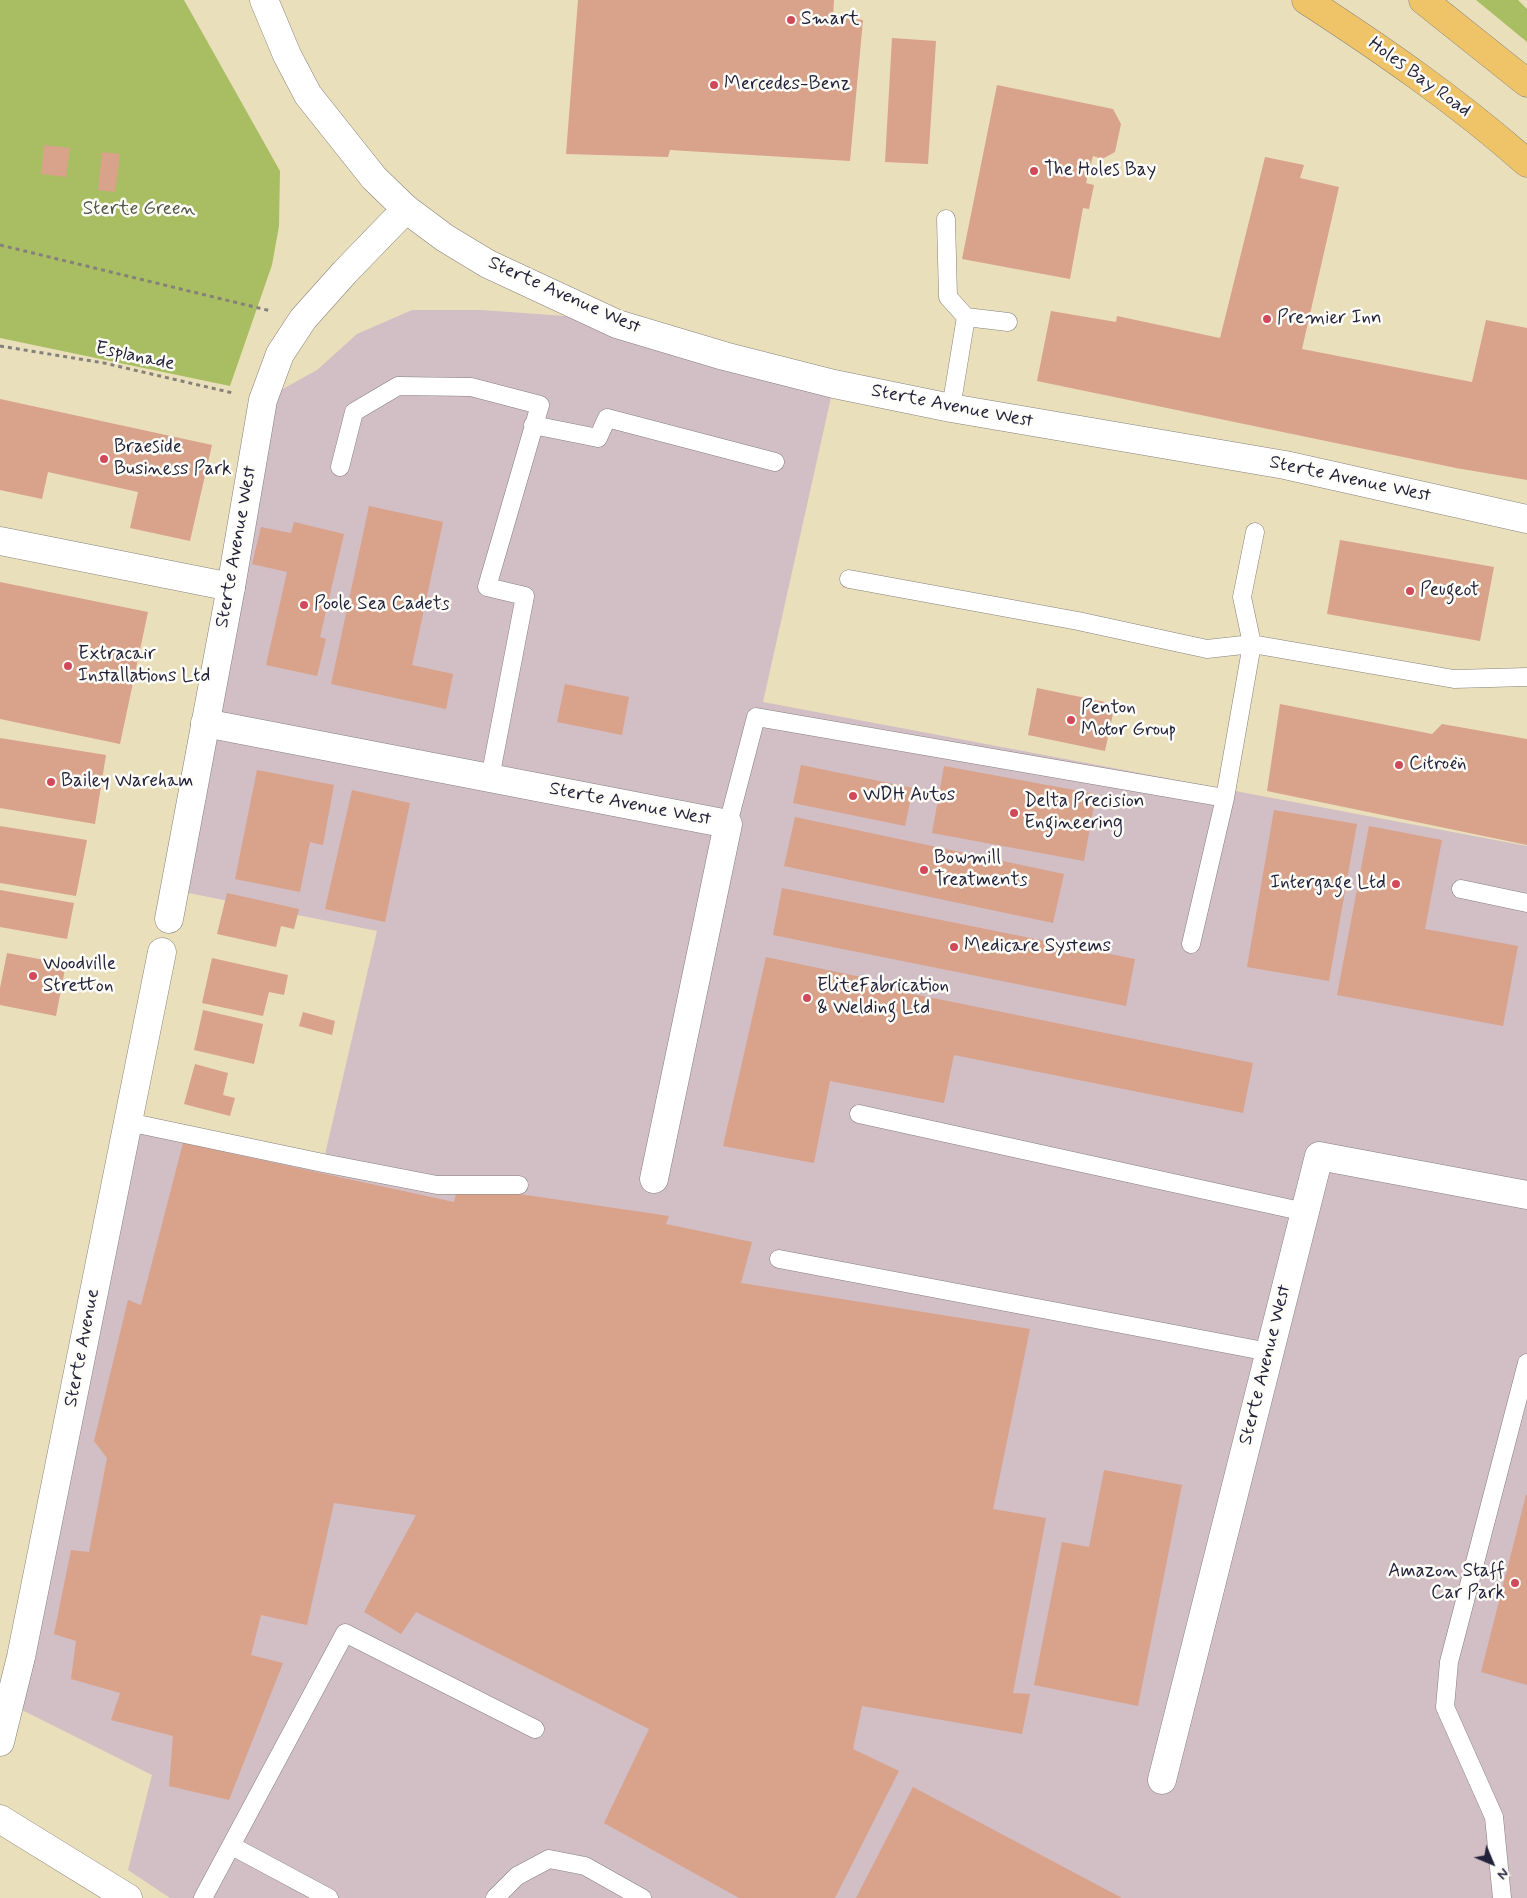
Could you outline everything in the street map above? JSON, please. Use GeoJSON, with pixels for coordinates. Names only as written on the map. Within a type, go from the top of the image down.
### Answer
{"type":"FeatureCollection","features":[{"type":"Feature","properties":{"kind":"highway","name":"Holes Bay Road"},"geometry":{"type":"LineString","coordinates":[[1306,0],[1379,48],[1466,111],[1527,163]]}},
{"type":"Feature","properties":{"kind":"highway"},"geometry":{"type":"LineString","coordinates":[[1423,0],[1527,83]]}},
{"type":"Feature","properties":{"kind":"street","name":"Sterte Avenue West"},"geometry":{"type":"LineString","coordinates":[[264,0],[287,55],[308,95],[374,178],[406,209],[445,238],[488,264],[617,324],[724,356],[834,384],[951,408],[1285,465],[1527,519]]}},
{"type":"Feature","properties":{"kind":"street","name":"Sterte Avenue West"},"geometry":{"type":"LineString","coordinates":[[169,919],[231,587],[263,400],[280,354],[303,319],[406,209]]}},
{"type":"Feature","properties":{"kind":"street"},"geometry":{"type":"LineString","coordinates":[[0,541],[231,587]]}},
{"type":"Feature","properties":{"kind":"street","name":"Sterte Avenue West"},"geometry":{"type":"LineString","coordinates":[[205,723],[728,824],[654,1179]]}},
{"type":"Feature","properties":{"kind":"street","name":"Sterte Avenue"},"geometry":{"type":"LineString","coordinates":[[0,1742],[21,1657],[162,952]]}},
{"type":"Feature","properties":{"kind":"street","name":"Sterte Avenue West"},"geometry":{"type":"LineString","coordinates":[[1162,1780],[1319,1156],[1527,1195]]}},
{"type":"Feature","properties":{"kind":"street"},"geometry":{"type":"LineString","coordinates":[[0,1819],[128,1898]]}},
{"type":"Feature","properties":{"kind":"lane"},"geometry":{"type":"LineString","coordinates":[[946,219],[948,298],[966,317],[1008,322]]}},
{"type":"Feature","properties":{"kind":"lane"},"geometry":{"type":"LineString","coordinates":[[951,408],[966,317]]}},
{"type":"Feature","properties":{"kind":"lane"},"geometry":{"type":"LineString","coordinates":[[340,467],[354,412],[398,386],[471,387],[540,404],[487,587],[526,596],[490,778]]}},
{"type":"Feature","properties":{"kind":"lane"},"geometry":{"type":"LineString","coordinates":[[533,425],[598,438],[607,418],[775,462]]}},
{"type":"Feature","properties":{"kind":"lane"},"geometry":{"type":"LineString","coordinates":[[1191,944],[1225,798],[1252,644],[1242,597],[1255,532]]}},
{"type":"Feature","properties":{"kind":"lane"},"geometry":{"type":"LineString","coordinates":[[849,579],[1078,622],[1207,649],[1252,644],[1454,680],[1527,677]]}},
{"type":"Feature","properties":{"kind":"lane"},"geometry":{"type":"LineString","coordinates":[[728,824],[756,717],[1225,798]]}},
{"type":"Feature","properties":{"kind":"lane"},"geometry":{"type":"LineString","coordinates":[[1461,889],[1527,904]]}},
{"type":"Feature","properties":{"kind":"lane"},"geometry":{"type":"LineString","coordinates":[[859,1114],[1305,1212]]}},
{"type":"Feature","properties":{"kind":"lane"},"geometry":{"type":"LineString","coordinates":[[128,1122],[437,1185],[519,1185]]}},
{"type":"Feature","properties":{"kind":"lane"},"geometry":{"type":"LineString","coordinates":[[779,1259],[1269,1352]]}},
{"type":"Feature","properties":{"kind":"lane"},"geometry":{"type":"LineString","coordinates":[[1502,1898],[1494,1817],[1446,1708],[1449,1662],[1527,1363]]}},
{"type":"Feature","properties":{"kind":"lane"},"geometry":{"type":"LineString","coordinates":[[203,1898],[345,1633],[535,1729]]}},
{"type":"Feature","properties":{"kind":"lane"},"geometry":{"type":"LineString","coordinates":[[232,1846],[329,1898]]}},
{"type":"Feature","properties":{"kind":"lane"},"geometry":{"type":"LineString","coordinates":[[495,1898],[517,1876],[548,1859],[585,1866],[642,1898]]}},
{"type":"Feature","properties":{"kind":"path"},"geometry":{"type":"LineString","coordinates":[[0,245],[303,319]]}},
{"type":"Feature","properties":{"kind":"path","name":"Esplanade"},"geometry":{"type":"LineString","coordinates":[[0,346],[104,364],[263,400]]}},
{"type":"Feature","properties":{"kind":"shaded area"},"geometry":{"type":"Polygon","coordinates":[[[412,310],[481,310],[607,319],[834,384],[763,702],[1527,846],[1527,1898],[170,1898],[128,1870],[152,1775],[10,1704],[128,1122],[323,1163],[377,931],[174,890],[263,400],[317,370],[357,334],[412,310]]]}},
{"type":"Feature","properties":{"kind":"green space","name":"Sterte Green"},"geometry":{"type":"Polygon","coordinates":[[[0,0],[184,0],[280,171],[279,226],[272,265],[230,386],[0,338],[0,0]]]}},
{"type":"Feature","properties":{"kind":"green space"},"geometry":{"type":"Polygon","coordinates":[[[1476,0],[1518,0],[1527,9],[1527,42],[1476,0]]]}},
{"type":"Feature","properties":{"kind":"building","name":"Mercedes-Benz"},"geometry":{"type":"Polygon","coordinates":[[[578,0],[834,0],[833,16],[863,20],[850,161],[670,150],[668,157],[566,154],[578,0]]]}},
{"type":"Feature","properties":{"kind":"building","name":"Mercedes-Benz"},"geometry":{"type":"Polygon","coordinates":[[[892,38],[936,41],[928,164],[885,162],[892,38]]]}},
{"type":"Feature","properties":{"kind":"building","name":"The Holes Bay"},"geometry":{"type":"Polygon","coordinates":[[[997,85],[1113,109],[1121,124],[1115,152],[1102,159],[1093,156],[1086,183],[1094,185],[1089,209],[1083,208],[1070,279],[962,259],[997,85]]]}},
{"type":"Feature","properties":{"kind":"building"},"geometry":{"type":"Polygon","coordinates":[[[44,145],[70,148],[66,177],[41,174],[44,145]]]}},
{"type":"Feature","properties":{"kind":"building"},"geometry":{"type":"Polygon","coordinates":[[[102,152],[120,154],[115,192],[98,190],[102,152]]]}},
{"type":"Feature","properties":{"kind":"building","name":"Premier Inn"},"geometry":{"type":"Polygon","coordinates":[[[1265,157],[1304,165],[1300,178],[1339,187],[1302,349],[1472,382],[1486,320],[1527,328],[1527,480],[1456,468],[1037,381],[1051,311],[1116,322],[1117,316],[1220,338],[1265,157]]]}},
{"type":"Feature","properties":{"kind":"building","name":"Braeside Business Park"},"geometry":{"type":"Polygon","coordinates":[[[0,399],[212,445],[190,541],[130,528],[138,492],[48,472],[42,499],[0,490],[0,399]]]}},
{"type":"Feature","properties":{"kind":"building"},"geometry":{"type":"Polygon","coordinates":[[[369,506],[443,522],[412,665],[453,674],[446,709],[331,684],[369,506]]]}},
{"type":"Feature","properties":{"kind":"building","name":"Poole Sea Cadets"},"geometry":{"type":"Polygon","coordinates":[[[294,522],[344,534],[320,637],[326,639],[317,676],[266,665],[287,572],[252,564],[261,527],[291,533],[294,522]]]}},
{"type":"Feature","properties":{"kind":"building","name":"Peugeot"},"geometry":{"type":"Polygon","coordinates":[[[1340,540],[1494,567],[1480,641],[1327,614],[1340,540]]]}},
{"type":"Feature","properties":{"kind":"building","name":"Extracair Installations Ltd"},"geometry":{"type":"Polygon","coordinates":[[[0,582],[148,612],[120,744],[0,719],[0,582]]]}},
{"type":"Feature","properties":{"kind":"building"},"geometry":{"type":"Polygon","coordinates":[[[565,684],[629,697],[622,735],[557,722],[565,684]]]}},
{"type":"Feature","properties":{"kind":"building","name":"Penton Motor Group"},"geometry":{"type":"Polygon","coordinates":[[[1037,688],[1115,704],[1105,751],[1028,735],[1037,688]]]}},
{"type":"Feature","properties":{"kind":"building","name":"Citroën"},"geometry":{"type":"Polygon","coordinates":[[[1280,704],[1432,734],[1442,724],[1527,739],[1527,845],[1267,791],[1280,704]]]}},
{"type":"Feature","properties":{"kind":"building","name":"Bailey Wareham"},"geometry":{"type":"Polygon","coordinates":[[[0,738],[106,755],[95,824],[0,808],[0,738]]]}},
{"type":"Feature","properties":{"kind":"building","name":"WDH Autos"},"geometry":{"type":"Polygon","coordinates":[[[801,765],[913,788],[905,826],[793,803],[801,765]]]}},
{"type":"Feature","properties":{"kind":"building","name":"Delta Precision Engineering"},"geometry":{"type":"Polygon","coordinates":[[[944,766],[1096,794],[1084,861],[932,833],[944,766]]]}},
{"type":"Feature","properties":{"kind":"building"},"geometry":{"type":"Polygon","coordinates":[[[257,770],[334,785],[323,845],[310,842],[300,892],[235,879],[257,770]]]}},
{"type":"Feature","properties":{"kind":"building"},"geometry":{"type":"Polygon","coordinates":[[[352,790],[410,803],[385,922],[325,909],[352,790]]]}},
{"type":"Feature","properties":{"kind":"building"},"geometry":{"type":"Polygon","coordinates":[[[1274,810],[1357,824],[1329,981],[1247,967],[1274,810]]]}},
{"type":"Feature","properties":{"kind":"building","name":"Bowmill Treatments"},"geometry":{"type":"Polygon","coordinates":[[[795,817],[1064,874],[1053,923],[784,866],[795,817]]]}},
{"type":"Feature","properties":{"kind":"building"},"geometry":{"type":"Polygon","coordinates":[[[0,826],[87,840],[76,896],[0,883],[0,826]]]}},
{"type":"Feature","properties":{"kind":"building","name":"Intergage Ltd"},"geometry":{"type":"Polygon","coordinates":[[[1369,826],[1442,840],[1425,929],[1518,946],[1503,1026],[1337,995],[1369,826]]]}},
{"type":"Feature","properties":{"kind":"building","name":"Medicare Systems"},"geometry":{"type":"Polygon","coordinates":[[[782,888],[1135,959],[1126,1006],[773,935],[782,888]]]}},
{"type":"Feature","properties":{"kind":"building","name":"Woodville Stretton"},"geometry":{"type":"Polygon","coordinates":[[[0,890],[74,903],[67,939],[0,927],[0,890]]]}},
{"type":"Feature","properties":{"kind":"building"},"geometry":{"type":"Polygon","coordinates":[[[227,893],[299,909],[294,929],[281,926],[276,947],[217,934],[227,893]]]}},
{"type":"Feature","properties":{"kind":"building","name":"Woodville Stretton"},"geometry":{"type":"Polygon","coordinates":[[[7,953],[66,964],[56,1016],[0,1005],[0,988],[7,953]]]}},
{"type":"Feature","properties":{"kind":"building"},"geometry":{"type":"Polygon","coordinates":[[[766,957],[861,977],[859,983],[1253,1063],[1243,1113],[954,1055],[944,1103],[830,1081],[814,1163],[723,1146],[766,957]]]}},
{"type":"Feature","properties":{"kind":"building"},"geometry":{"type":"Polygon","coordinates":[[[212,958],[288,975],[284,995],[269,992],[263,1016],[202,1003],[212,958]]]}},
{"type":"Feature","properties":{"kind":"building"},"geometry":{"type":"Polygon","coordinates":[[[203,1010],[263,1024],[254,1064],[194,1050],[203,1010]]]}},
{"type":"Feature","properties":{"kind":"building"},"geometry":{"type":"Polygon","coordinates":[[[303,1012],[335,1021],[332,1035],[299,1026],[303,1012]]]}},
{"type":"Feature","properties":{"kind":"building"},"geometry":{"type":"Polygon","coordinates":[[[195,1064],[228,1073],[223,1095],[235,1098],[230,1116],[184,1104],[195,1064]]]}},
{"type":"Feature","properties":{"kind":"building"},"geometry":{"type":"Polygon","coordinates":[[[183,1143],[454,1202],[458,1185],[669,1216],[666,1224],[752,1242],[741,1283],[1030,1329],[993,1509],[1046,1518],[1013,1693],[1030,1694],[1022,1734],[862,1706],[853,1749],[899,1771],[835,1898],[739,1898],[604,1823],[649,1729],[416,1612],[401,1634],[364,1612],[416,1515],[334,1503],[307,1625],[261,1615],[251,1655],[283,1663],[229,1800],[169,1786],[173,1736],[111,1720],[120,1693],[71,1679],[76,1641],[54,1634],[71,1550],[89,1552],[107,1458],[94,1441],[128,1300],[141,1305],[183,1143]]]}},
{"type":"Feature","properties":{"kind":"building"},"geometry":{"type":"Polygon","coordinates":[[[1104,1470],[1182,1485],[1138,1706],[1034,1685],[1062,1542],[1089,1547],[1104,1470]]]}},
{"type":"Feature","properties":{"kind":"building","name":"Amazon Staff Car Park"},"geometry":{"type":"Polygon","coordinates":[[[1527,1495],[1527,1685],[1481,1672],[1527,1495]]]}},
{"type":"Feature","properties":{"kind":"building"},"geometry":{"type":"Polygon","coordinates":[[[913,1787],[1122,1898],[856,1898],[913,1787]]]}},
{"type":"Feature","properties":{"kind":"place","name":"Smart"},"geometry":{"type":"Point","coordinates":[791,20]}},
{"type":"Feature","properties":{"kind":"place","name":"Mercedes-Benz"},"geometry":{"type":"Point","coordinates":[714,85]}},
{"type":"Feature","properties":{"kind":"place","name":"The Holes Bay"},"geometry":{"type":"Point","coordinates":[1034,171]}},
{"type":"Feature","properties":{"kind":"place","name":"Premier Inn"},"geometry":{"type":"Point","coordinates":[1267,319]}},
{"type":"Feature","properties":{"kind":"place","name":"Braeside Business Park"},"geometry":{"type":"Point","coordinates":[104,459]}},
{"type":"Feature","properties":{"kind":"place","name":"Peugeot"},"geometry":{"type":"Point","coordinates":[1410,591]}},
{"type":"Feature","properties":{"kind":"place","name":"Poole Sea Cadets"},"geometry":{"type":"Point","coordinates":[304,605]}},
{"type":"Feature","properties":{"kind":"place","name":"Extracair Installations Ltd"},"geometry":{"type":"Point","coordinates":[68,666]}},
{"type":"Feature","properties":{"kind":"place","name":"Penton Motor Group"},"geometry":{"type":"Point","coordinates":[1071,720]}},
{"type":"Feature","properties":{"kind":"place","name":"Citroën"},"geometry":{"type":"Point","coordinates":[1399,765]}},
{"type":"Feature","properties":{"kind":"place","name":"Bailey Wareham"},"geometry":{"type":"Point","coordinates":[51,782]}},
{"type":"Feature","properties":{"kind":"place","name":"WDH Autos"},"geometry":{"type":"Point","coordinates":[853,796]}},
{"type":"Feature","properties":{"kind":"place","name":"Delta Precision Engineering"},"geometry":{"type":"Point","coordinates":[1014,813]}},
{"type":"Feature","properties":{"kind":"place","name":"Bowmill Treatments"},"geometry":{"type":"Point","coordinates":[924,870]}},
{"type":"Feature","properties":{"kind":"place","name":"Intergage Ltd"},"geometry":{"type":"Point","coordinates":[1396,884]}},
{"type":"Feature","properties":{"kind":"place","name":"Medicare Systems"},"geometry":{"type":"Point","coordinates":[954,947]}},
{"type":"Feature","properties":{"kind":"place","name":"Woodville Stretton"},"geometry":{"type":"Point","coordinates":[33,976]}},
{"type":"Feature","properties":{"kind":"place","name":"EliteFabrication & Welding Ltd"},"geometry":{"type":"Point","coordinates":[807,998]}},
{"type":"Feature","properties":{"kind":"place","name":"Amazon Staff Car Park"},"geometry":{"type":"Point","coordinates":[1515,1583]}}]}
